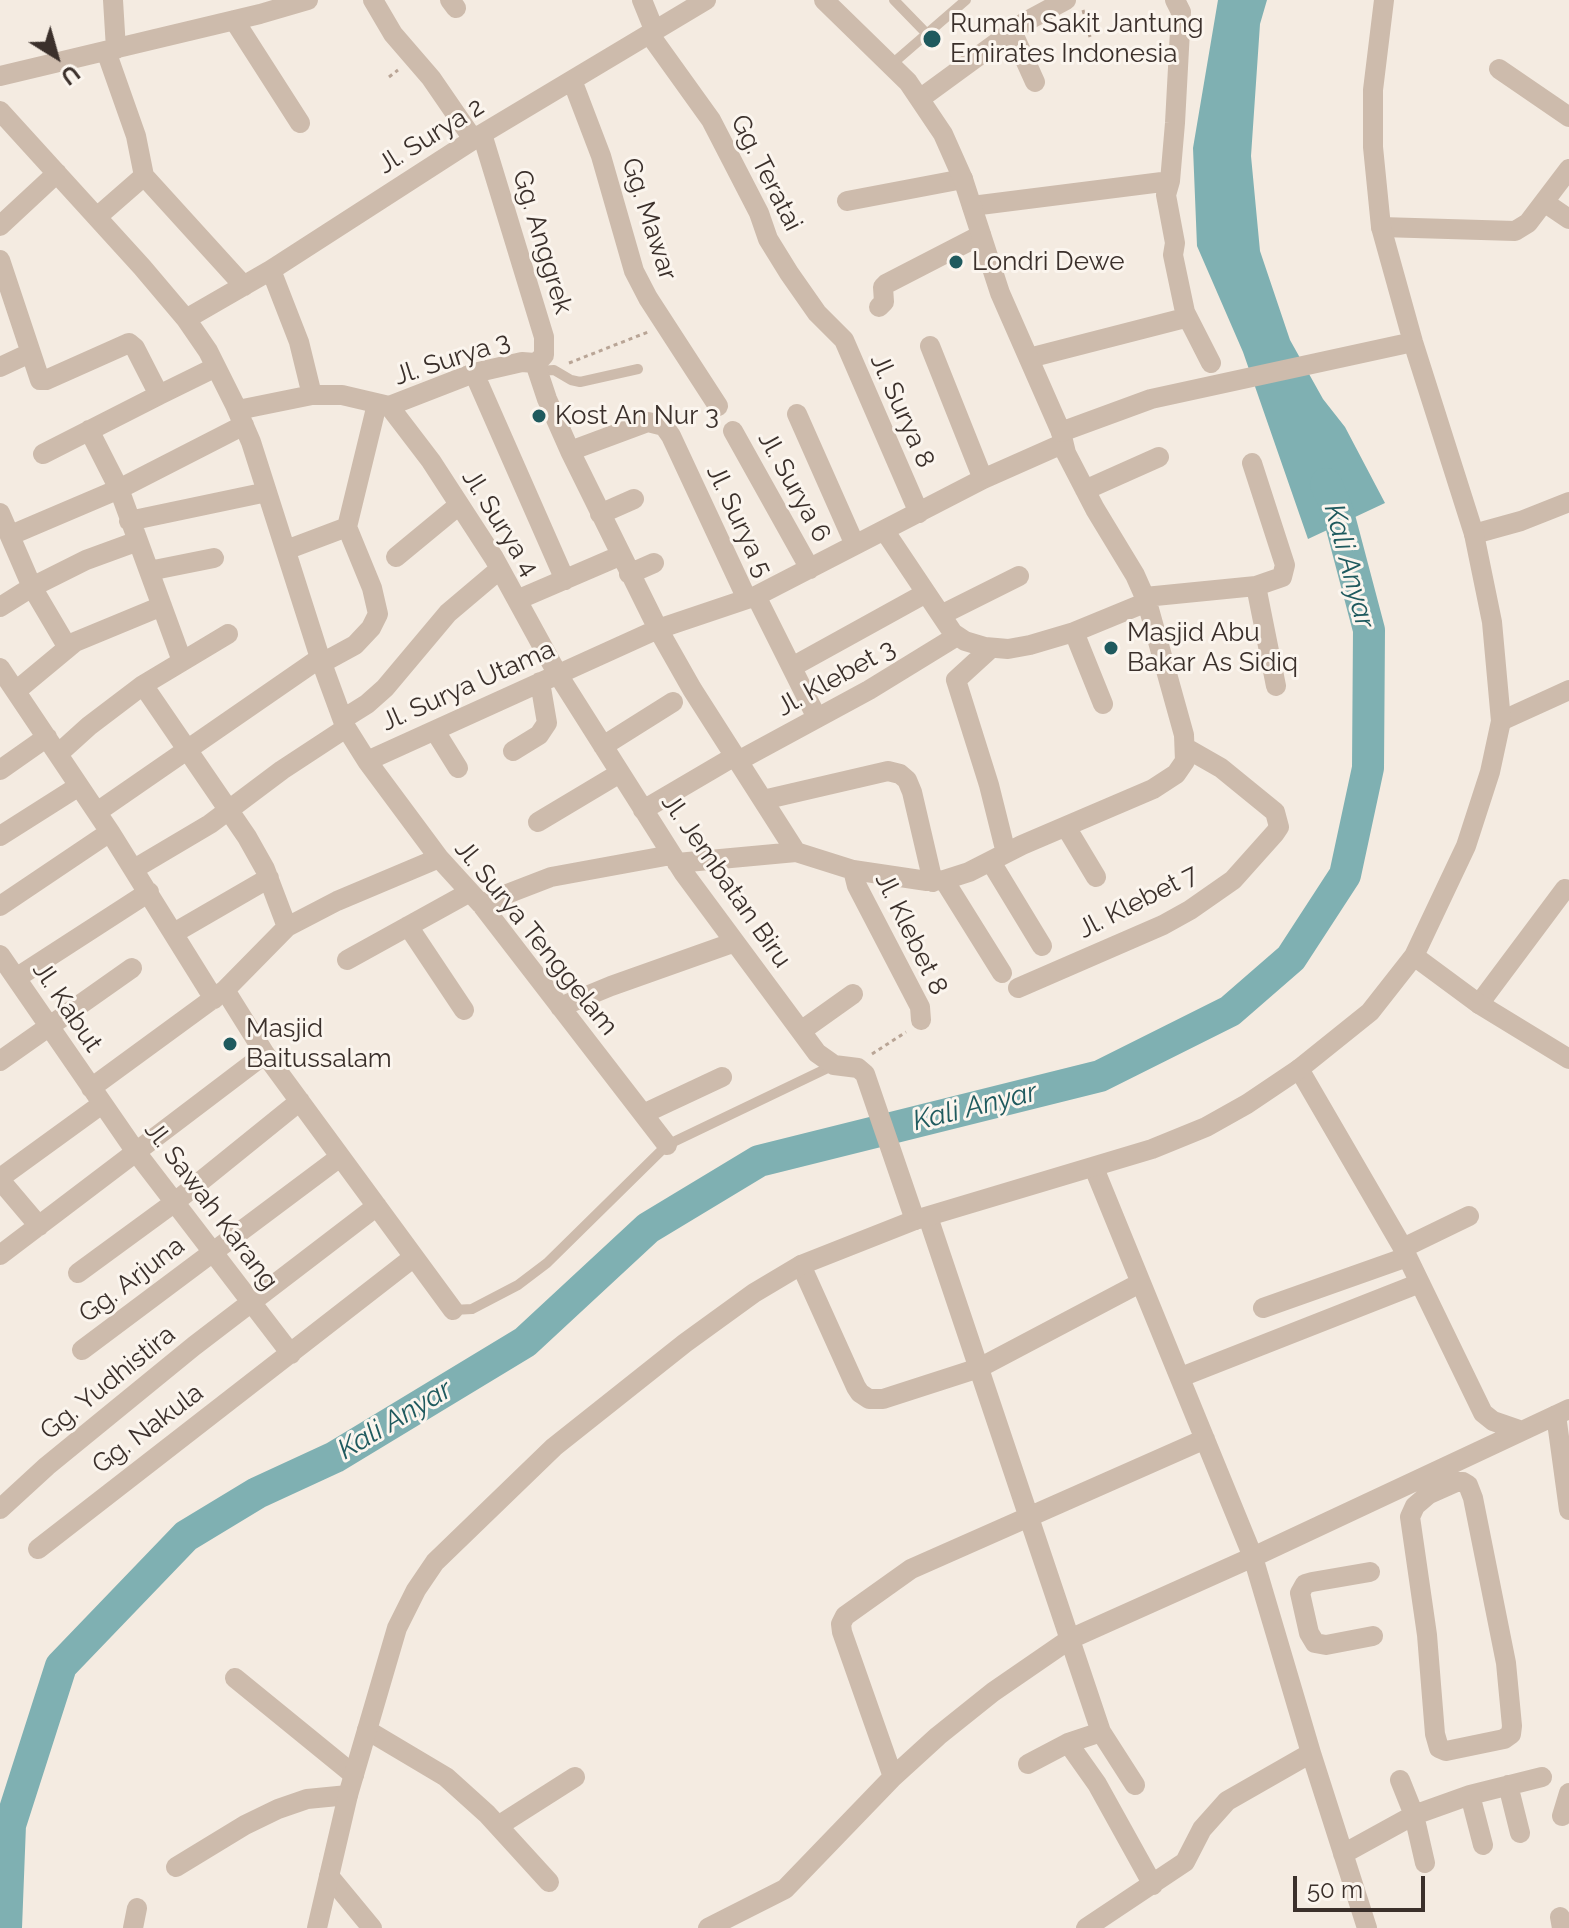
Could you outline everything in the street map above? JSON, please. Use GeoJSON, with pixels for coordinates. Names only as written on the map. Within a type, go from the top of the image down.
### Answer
{"type":"FeatureCollection","features":[{"type":"Feature","properties":{"kind":"street"},"geometry":{"type":"LineString","coordinates":[[113,0],[111,50],[144,176],[244,286]]}},
{"type":"Feature","properties":{"kind":"street"},"geometry":{"type":"LineString","coordinates":[[0,76],[308,0]]}},
{"type":"Feature","properties":{"kind":"street","name":"Gg. Anggrek"},"geometry":{"type":"LineString","coordinates":[[373,0],[393,34],[478,136],[544,337],[544,355],[538,367]]}},
{"type":"Feature","properties":{"kind":"street","name":"Gg. Teratai"},"geometry":{"type":"LineString","coordinates":[[642,0],[652,34],[711,120],[759,213],[768,239],[811,304],[836,332]]}},
{"type":"Feature","properties":{"kind":"street","name":"Jl. Surya 2"},"geometry":{"type":"LineString","coordinates":[[186,319],[271,270],[478,136],[706,0]]}},
{"type":"Feature","properties":{"kind":"street"},"geometry":{"type":"LineString","coordinates":[[347,960],[408,926],[476,898],[551,877],[674,859],[796,852],[853,870],[938,881],[1167,782],[1185,761],[1186,748],[1146,599],[1085,490],[1062,438],[1000,293],[953,153],[921,98],[892,64],[824,0]]}},
{"type":"Feature","properties":{"kind":"street"},"geometry":{"type":"LineString","coordinates":[[921,98],[1012,31],[1066,0]]}},
{"type":"Feature","properties":{"kind":"street"},"geometry":{"type":"LineString","coordinates":[[317,1928],[351,1785],[397,1628],[416,1590],[435,1562],[554,1447],[685,1343],[754,1293],[801,1265],[921,1219],[1094,1168],[1206,1127],[1299,1069],[1370,1012],[1414,956],[1466,846],[1490,772],[1501,721],[1492,622],[1474,534],[1413,342],[1381,227],[1373,147],[1373,90],[1384,0]]}},
{"type":"Feature","properties":{"kind":"street"},"geometry":{"type":"LineString","coordinates":[[1178,3],[1175,123],[1166,195],[1174,233],[1173,255],[1185,312],[1211,363]]}},
{"type":"Feature","properties":{"kind":"street"},"geometry":{"type":"LineString","coordinates":[[234,20],[300,123]]}},
{"type":"Feature","properties":{"kind":"street"},"geometry":{"type":"LineString","coordinates":[[1012,31],[1035,82]]}},
{"type":"Feature","properties":{"kind":"street"},"geometry":{"type":"LineString","coordinates":[[1499,69],[1569,117]]}},
{"type":"Feature","properties":{"kind":"street","name":"Gg. Mawar"},"geometry":{"type":"LineString","coordinates":[[572,80],[601,156],[634,271],[718,406]]}},
{"type":"Feature","properties":{"kind":"street","name":"Jl. Surya Utama"},"geometry":{"type":"LineString","coordinates":[[0,111],[186,319],[216,367],[241,418],[344,723],[367,761],[658,629],[752,597],[1062,438],[1151,399],[1413,342]]}},
{"type":"Feature","properties":{"kind":"street"},"geometry":{"type":"LineString","coordinates":[[1381,227],[1515,231],[1528,223],[1569,169]]}},
{"type":"Feature","properties":{"kind":"street"},"geometry":{"type":"LineString","coordinates":[[3,216],[57,173]]}},
{"type":"Feature","properties":{"kind":"street"},"geometry":{"type":"LineString","coordinates":[[97,217],[144,176]]}},
{"type":"Feature","properties":{"kind":"street"},"geometry":{"type":"LineString","coordinates":[[847,201],[963,179]]}},
{"type":"Feature","properties":{"kind":"street"},"geometry":{"type":"LineString","coordinates":[[972,206],[1170,181]]}},
{"type":"Feature","properties":{"kind":"street"},"geometry":{"type":"LineString","coordinates":[[1544,202],[1569,219]]}},
{"type":"Feature","properties":{"kind":"street"},"geometry":{"type":"LineString","coordinates":[[879,307],[884,302],[883,287],[886,284],[981,235]]}},
{"type":"Feature","properties":{"kind":"street"},"geometry":{"type":"LineString","coordinates":[[0,260],[38,377],[43,380],[131,343],[159,395]]}},
{"type":"Feature","properties":{"kind":"street"},"geometry":{"type":"LineString","coordinates":[[271,270],[299,342],[312,395]]}},
{"type":"Feature","properties":{"kind":"street"},"geometry":{"type":"LineString","coordinates":[[1029,358],[1181,319]]}},
{"type":"Feature","properties":{"kind":"street","name":"Jl. Surya 8"},"geometry":{"type":"LineString","coordinates":[[836,332],[848,347],[853,365],[919,513]]}},
{"type":"Feature","properties":{"kind":"street"},"geometry":{"type":"LineString","coordinates":[[930,346],[983,479]]}},
{"type":"Feature","properties":{"kind":"street"},"geometry":{"type":"LineString","coordinates":[[0,367],[30,353]]}},
{"type":"Feature","properties":{"kind":"street","name":"Jl. Surya 3"},"geometry":{"type":"LineString","coordinates":[[4,523],[119,489],[241,418],[312,395],[342,395],[383,405],[474,373],[532,361],[538,367],[547,399],[570,451],[658,629],[796,852]]}},
{"type":"Feature","properties":{"kind":"street"},"geometry":{"type":"LineString","coordinates":[[43,454],[216,367]]}},
{"type":"Feature","properties":{"kind":"street"},"geometry":{"type":"LineString","coordinates":[[474,373],[565,580]]}},
{"type":"Feature","properties":{"kind":"street"},"geometry":{"type":"LineString","coordinates":[[97,812],[321,661],[355,645],[371,628],[378,614],[377,603],[347,527],[383,405]]}},
{"type":"Feature","properties":{"kind":"street","name":"Jl. Surya 4"},"geometry":{"type":"LineString","coordinates":[[383,405],[415,439],[500,569],[517,600],[549,678]]}},
{"type":"Feature","properties":{"kind":"street"},"geometry":{"type":"LineString","coordinates":[[797,414],[855,545]]}},
{"type":"Feature","properties":{"kind":"street","name":"Jl. Surya 5"},"geometry":{"type":"LineString","coordinates":[[570,451],[648,422],[664,426],[752,597]]}},
{"type":"Feature","properties":{"kind":"street"},"geometry":{"type":"LineString","coordinates":[[89,430],[119,489],[182,661]]}},
{"type":"Feature","properties":{"kind":"street","name":"Jl. Surya 6"},"geometry":{"type":"LineString","coordinates":[[733,431],[810,569]]}},
{"type":"Feature","properties":{"kind":"street"},"geometry":{"type":"LineString","coordinates":[[1085,490],[1159,457]]}},
{"type":"Feature","properties":{"kind":"street"},"geometry":{"type":"LineString","coordinates":[[884,530],[957,636],[991,648],[1030,645],[1074,632],[1146,599],[1256,586],[1282,577],[1285,565],[1252,463]]}},
{"type":"Feature","properties":{"kind":"street"},"geometry":{"type":"LineString","coordinates":[[129,521],[267,492]]}},
{"type":"Feature","properties":{"kind":"street"},"geometry":{"type":"LineString","coordinates":[[600,514],[634,499]]}},
{"type":"Feature","properties":{"kind":"street"},"geometry":{"type":"LineString","coordinates":[[1474,534],[1521,521],[1569,502]]}},
{"type":"Feature","properties":{"kind":"street"},"geometry":{"type":"LineString","coordinates":[[396,557],[459,505]]}},
{"type":"Feature","properties":{"kind":"street"},"geometry":{"type":"LineString","coordinates":[[4,523],[32,587],[68,648]]}},
{"type":"Feature","properties":{"kind":"street"},"geometry":{"type":"LineString","coordinates":[[286,550],[347,527]]}},
{"type":"Feature","properties":{"kind":"street"},"geometry":{"type":"LineString","coordinates":[[0,607],[86,560],[138,541]]}},
{"type":"Feature","properties":{"kind":"street"},"geometry":{"type":"LineString","coordinates":[[517,600],[617,557]]}},
{"type":"Feature","properties":{"kind":"street"},"geometry":{"type":"LineString","coordinates":[[149,571],[214,558]]}},
{"type":"Feature","properties":{"kind":"street"},"geometry":{"type":"LineString","coordinates":[[629,574],[654,563]]}},
{"type":"Feature","properties":{"kind":"street"},"geometry":{"type":"LineString","coordinates":[[134,869],[229,810],[344,723],[385,688],[448,613],[500,569]]}},
{"type":"Feature","properties":{"kind":"street"},"geometry":{"type":"LineString","coordinates":[[941,615],[1019,576]]}},
{"type":"Feature","properties":{"kind":"street"},"geometry":{"type":"LineString","coordinates":[[1256,586],[1276,686]]}},
{"type":"Feature","properties":{"kind":"street"},"geometry":{"type":"LineString","coordinates":[[792,667],[926,593]]}},
{"type":"Feature","properties":{"kind":"street"},"geometry":{"type":"LineString","coordinates":[[752,597],[817,718]]}},
{"type":"Feature","properties":{"kind":"street"},"geometry":{"type":"LineString","coordinates":[[162,606],[87,636],[6,682],[97,812],[174,933],[453,1310]]}},
{"type":"Feature","properties":{"kind":"street"},"geometry":{"type":"LineString","coordinates":[[1074,632],[1103,704]]}},
{"type":"Feature","properties":{"kind":"street"},"geometry":{"type":"LineString","coordinates":[[0,770],[89,726],[143,685],[228,634]]}},
{"type":"Feature","properties":{"kind":"street","name":"Jl. Klebet 3"},"geometry":{"type":"LineString","coordinates":[[643,810],[817,718],[926,657],[957,636]]}},
{"type":"Feature","properties":{"kind":"street"},"geometry":{"type":"LineString","coordinates":[[991,648],[956,680],[989,785],[999,857],[1042,946]]}},
{"type":"Feature","properties":{"kind":"street"},"geometry":{"type":"LineString","coordinates":[[513,751],[539,735],[547,723],[549,678]]}},
{"type":"Feature","properties":{"kind":"street","name":"Jl. Jembatan Biru"},"geometry":{"type":"LineString","coordinates":[[549,678],[603,746],[674,859],[735,942],[821,1058],[834,1065]]}},
{"type":"Feature","properties":{"kind":"street"},"geometry":{"type":"LineString","coordinates":[[143,685],[229,810],[269,878],[287,927]]}},
{"type":"Feature","properties":{"kind":"street"},"geometry":{"type":"LineString","coordinates":[[1501,721],[1569,690]]}},
{"type":"Feature","properties":{"kind":"street"},"geometry":{"type":"LineString","coordinates":[[603,746],[673,702]]}},
{"type":"Feature","properties":{"kind":"street"},"geometry":{"type":"LineString","coordinates":[[435,731],[458,768]]}},
{"type":"Feature","properties":{"kind":"street","name":"Jl. Klebet 7"},"geometry":{"type":"LineString","coordinates":[[1018,988],[1163,925],[1190,910],[1233,880],[1275,833],[1279,827],[1275,812],[1230,774],[1186,748]]}},
{"type":"Feature","properties":{"kind":"street","name":"Jl. Surya Tenggelam"},"geometry":{"type":"LineString","coordinates":[[367,761],[439,858],[476,898],[667,1145]]}},
{"type":"Feature","properties":{"kind":"street"},"geometry":{"type":"LineString","coordinates":[[763,800],[888,771],[900,774],[907,780],[912,792],[938,881],[1002,973]]}},
{"type":"Feature","properties":{"kind":"street"},"geometry":{"type":"LineString","coordinates":[[538,822],[620,773]]}},
{"type":"Feature","properties":{"kind":"street"},"geometry":{"type":"LineString","coordinates":[[0,836],[79,786]]}},
{"type":"Feature","properties":{"kind":"street"},"geometry":{"type":"LineString","coordinates":[[1066,827],[1096,877]]}},
{"type":"Feature","properties":{"kind":"street"},"geometry":{"type":"LineString","coordinates":[[0,906],[110,832]]}},
{"type":"Feature","properties":{"kind":"street"},"geometry":{"type":"LineString","coordinates":[[39,1226],[0,1179],[220,995],[287,927],[326,906],[439,858]]}},
{"type":"Feature","properties":{"kind":"street","name":"Jl. Klebet 8"},"geometry":{"type":"LineString","coordinates":[[853,870],[857,886],[920,1007],[921,1020]]}},
{"type":"Feature","properties":{"kind":"street"},"geometry":{"type":"LineString","coordinates":[[174,933],[269,878]]}},
{"type":"Feature","properties":{"kind":"street"},"geometry":{"type":"LineString","coordinates":[[1479,1004],[1565,889]]}},
{"type":"Feature","properties":{"kind":"street"},"geometry":{"type":"LineString","coordinates":[[16,978],[149,892]]}},
{"type":"Feature","properties":{"kind":"street"},"geometry":{"type":"LineString","coordinates":[[408,926],[464,1010]]}},
{"type":"Feature","properties":{"kind":"street"},"geometry":{"type":"LineString","coordinates":[[560,1007],[735,942]]}},
{"type":"Feature","properties":{"kind":"street","name":"Jl. Kabut"},"geometry":{"type":"LineString","coordinates":[[0,955],[97,1096]]}},
{"type":"Feature","properties":{"kind":"street"},"geometry":{"type":"LineString","coordinates":[[1414,956],[1479,1004],[1569,1059]]}},
{"type":"Feature","properties":{"kind":"street"},"geometry":{"type":"LineString","coordinates":[[0,1061],[132,968]]}},
{"type":"Feature","properties":{"kind":"street"},"geometry":{"type":"LineString","coordinates":[[801,1031],[853,994]]}},
{"type":"Feature","properties":{"kind":"street"},"geometry":{"type":"LineString","coordinates":[[0,1255],[265,1054]]}},
{"type":"Feature","properties":{"kind":"street"},"geometry":{"type":"LineString","coordinates":[[834,1065],[862,1070],[872,1092],[900,1176],[921,1219],[979,1368],[1101,1732],[1135,1785]]}},
{"type":"Feature","properties":{"kind":"street"},"geometry":{"type":"LineString","coordinates":[[1299,1069],[1405,1253],[1483,1413],[1493,1421],[1522,1431]]}},
{"type":"Feature","properties":{"kind":"street"},"geometry":{"type":"LineString","coordinates":[[643,1114],[722,1077]]}},
{"type":"Feature","properties":{"kind":"street","name":"Jl. Sawah Karang"},"geometry":{"type":"LineString","coordinates":[[97,1096],[136,1152],[291,1354]]}},
{"type":"Feature","properties":{"kind":"street"},"geometry":{"type":"LineString","coordinates":[[78,1273],[175,1202],[300,1101]]}},
{"type":"Feature","properties":{"kind":"street","name":"Gg. Arjuna"},"geometry":{"type":"LineString","coordinates":[[82,1350],[340,1157]]}},
{"type":"Feature","properties":{"kind":"street"},"geometry":{"type":"LineString","coordinates":[[1094,1168],[1253,1557],[1367,1928]]}},
{"type":"Feature","properties":{"kind":"street","name":"Gg. Yudhistira"},"geometry":{"type":"LineString","coordinates":[[0,1509],[47,1466],[377,1206]]}},
{"type":"Feature","properties":{"kind":"street"},"geometry":{"type":"LineString","coordinates":[[1263,1308],[1405,1253],[1469,1216]]}},
{"type":"Feature","properties":{"kind":"street","name":"Gg. Nakula"},"geometry":{"type":"LineString","coordinates":[[38,1549],[414,1257]]}},
{"type":"Feature","properties":{"kind":"street"},"geometry":{"type":"LineString","coordinates":[[801,1265],[856,1387],[865,1397],[883,1399],[979,1368],[1140,1283]]}},
{"type":"Feature","properties":{"kind":"street"},"geometry":{"type":"LineString","coordinates":[[1181,1377],[1420,1283]]}},
{"type":"Feature","properties":{"kind":"street"},"geometry":{"type":"LineString","coordinates":[[708,1928],[785,1889],[893,1777],[993,1692],[1070,1639],[1253,1557],[1428,1484],[1562,1412],[1569,1510]]}},
{"type":"Feature","properties":{"kind":"street"},"geometry":{"type":"LineString","coordinates":[[893,1777],[842,1632],[841,1624],[845,1616],[911,1569],[1205,1439]]}},
{"type":"Feature","properties":{"kind":"street"},"geometry":{"type":"LineString","coordinates":[[1463,1482],[1468,1485],[1482,1539],[1510,1690],[1512,1726],[1508,1736],[1493,1743],[1446,1751],[1439,1748],[1435,1734],[1427,1635],[1410,1517],[1428,1484],[1463,1482]]}},
{"type":"Feature","properties":{"kind":"street"},"geometry":{"type":"LineString","coordinates":[[1370,1572],[1305,1584],[1300,1593],[1309,1633],[1319,1645],[1373,1636]]}},
{"type":"Feature","properties":{"kind":"street"},"geometry":{"type":"LineString","coordinates":[[1272,1622],[1304,1611]]}},
{"type":"Feature","properties":{"kind":"street"},"geometry":{"type":"LineString","coordinates":[[235,1678],[351,1785]]}},
{"type":"Feature","properties":{"kind":"street"},"geometry":{"type":"LineString","coordinates":[[367,1730],[446,1777],[498,1826],[549,1882]]}},
{"type":"Feature","properties":{"kind":"street"},"geometry":{"type":"LineString","coordinates":[[1028,1764],[1068,1743],[1101,1732]]}},
{"type":"Feature","properties":{"kind":"street"},"geometry":{"type":"LineString","coordinates":[[1068,1743],[1097,1784],[1153,1885]]}},
{"type":"Feature","properties":{"kind":"street"},"geometry":{"type":"LineString","coordinates":[[1086,1928],[1113,1922],[1153,1885],[1185,1862],[1202,1829],[1227,1801],[1311,1753]]}},
{"type":"Feature","properties":{"kind":"street"},"geometry":{"type":"LineString","coordinates":[[498,1826],[575,1777]]}},
{"type":"Feature","properties":{"kind":"street"},"geometry":{"type":"LineString","coordinates":[[1343,1854],[1414,1815],[1470,1795],[1542,1777]]}},
{"type":"Feature","properties":{"kind":"street"},"geometry":{"type":"LineString","coordinates":[[1400,1780],[1414,1815],[1425,1863]]}},
{"type":"Feature","properties":{"kind":"street"},"geometry":{"type":"LineString","coordinates":[[176,1867],[245,1825],[278,1809],[351,1785]]}},
{"type":"Feature","properties":{"kind":"street"},"geometry":{"type":"LineString","coordinates":[[1508,1785],[1520,1833]]}},
{"type":"Feature","properties":{"kind":"street"},"geometry":{"type":"LineString","coordinates":[[1562,1816],[1569,1793]]}},
{"type":"Feature","properties":{"kind":"street"},"geometry":{"type":"LineString","coordinates":[[1470,1795],[1483,1845]]}},
{"type":"Feature","properties":{"kind":"street"},"geometry":{"type":"LineString","coordinates":[[329,1876],[372,1928]]}},
{"type":"Feature","properties":{"kind":"lane"},"geometry":{"type":"LineString","coordinates":[[894,0],[927,34]]}},
{"type":"Feature","properties":{"kind":"lane"},"geometry":{"type":"LineString","coordinates":[[892,64],[966,0]]}},
{"type":"Feature","properties":{"kind":"lane"},"geometry":{"type":"LineString","coordinates":[[538,367],[554,370],[580,382],[638,369]]}},
{"type":"Feature","properties":{"kind":"lane"},"geometry":{"type":"LineString","coordinates":[[453,1310],[472,1309],[518,1285],[547,1263],[667,1145],[834,1065]]}},
{"type":"Feature","properties":{"kind":"path"},"geometry":{"type":"LineString","coordinates":[[1080,0],[1090,37]]}},
{"type":"Feature","properties":{"kind":"path"},"geometry":{"type":"LineString","coordinates":[[538,367],[577,360],[665,325]]}},
{"type":"Feature","properties":{"kind":"path"},"geometry":{"type":"LineString","coordinates":[[862,1070],[868,1057],[921,1020]]}},
{"type":"Feature","properties":{"kind":"water"},"geometry":{"type":"Polygon","coordinates":[[[1218,0],[1267,0],[1260,24],[1251,156],[1260,251],[1290,340],[1323,399],[1345,427],[1385,503],[1308,539],[1243,352],[1197,246],[1193,148],[1218,0]]]}},
{"type":"Feature","properties":{"kind":"waterway","name":"Kali Anyar"},"geometry":{"type":"LineString","coordinates":[[6,1928],[10,1825],[61,1666],[186,1536],[257,1493],[335,1457],[525,1342],[648,1228],[759,1161],[1100,1076],[1230,1011],[1291,958],[1345,875],[1368,768],[1369,630],[1337,509],[1326,484]]}},
{"type":"Feature","properties":{"kind":"place","name":"Rumah Sakit Jantung Emirates Indonesia"},"geometry":{"type":"Point","coordinates":[932,39]}},
{"type":"Feature","properties":{"kind":"place","name":"Londri Dewe"},"geometry":{"type":"Point","coordinates":[956,262]}},
{"type":"Feature","properties":{"kind":"place","name":"Kost An Nur 3"},"geometry":{"type":"Point","coordinates":[539,416]}},
{"type":"Feature","properties":{"kind":"place","name":"Masjid Abu Bakar As Sidiq"},"geometry":{"type":"Point","coordinates":[1111,648]}},
{"type":"Feature","properties":{"kind":"place","name":"Masjid Baitussalam"},"geometry":{"type":"Point","coordinates":[230,1044]}}]}
